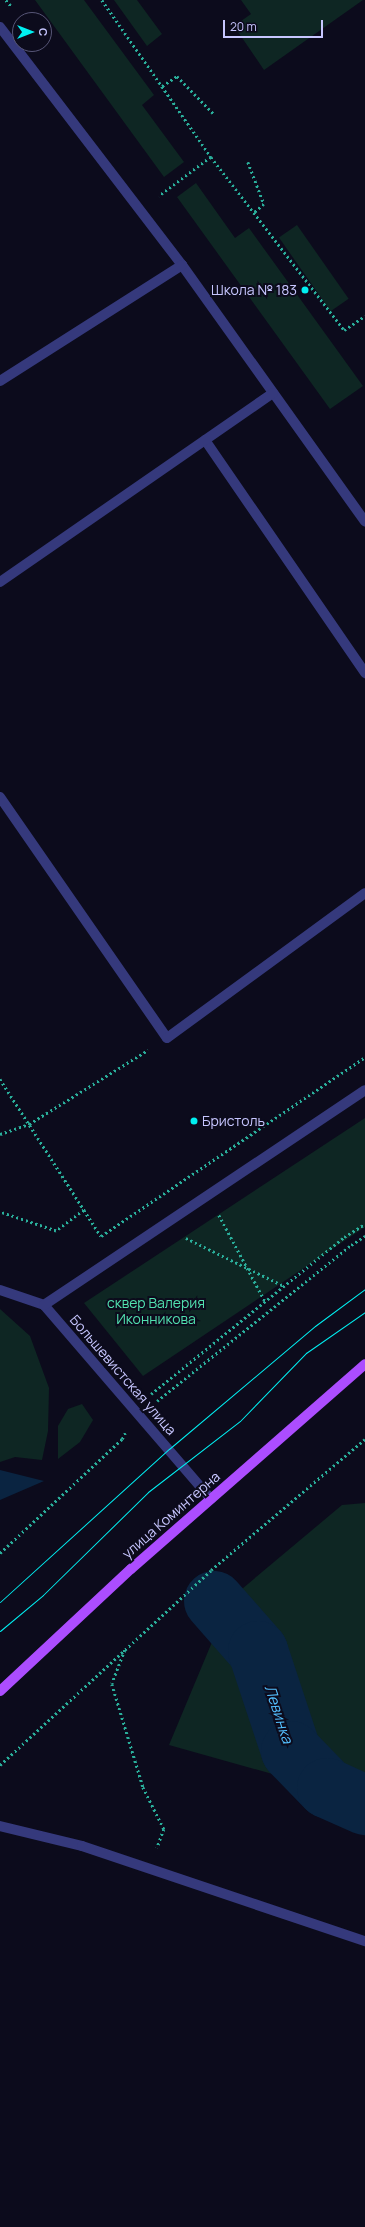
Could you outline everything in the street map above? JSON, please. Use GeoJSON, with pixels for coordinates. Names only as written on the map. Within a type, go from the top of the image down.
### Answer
{"type":"FeatureCollection","features":[{"type":"Feature","properties":{"kind":"main road","name":"улица Коминтерна"},"geometry":{"type":"LineString","coordinates":[[0,1691],[131,1569],[365,1364]]}},
{"type":"Feature","properties":{"kind":"street"},"geometry":{"type":"LineString","coordinates":[[0,27],[182,265],[365,522]]}},
{"type":"Feature","properties":{"kind":"street"},"geometry":{"type":"LineString","coordinates":[[0,381],[182,265]]}},
{"type":"Feature","properties":{"kind":"street"},"geometry":{"type":"LineString","coordinates":[[0,582],[273,393]]}},
{"type":"Feature","properties":{"kind":"street"},"geometry":{"type":"LineString","coordinates":[[205,440],[365,673]]}},
{"type":"Feature","properties":{"kind":"street"},"geometry":{"type":"LineString","coordinates":[[0,797],[167,1038],[365,893]]}},
{"type":"Feature","properties":{"kind":"street"},"geometry":{"type":"LineString","coordinates":[[0,1290],[44,1305],[365,1090]]}},
{"type":"Feature","properties":{"kind":"street","name":"Большевистская улица"},"geometry":{"type":"LineString","coordinates":[[44,1305],[212,1499]]}},
{"type":"Feature","properties":{"kind":"street"},"geometry":{"type":"LineString","coordinates":[[0,1826],[82,1846],[365,1941]]}},
{"type":"Feature","properties":{"kind":"path"},"geometry":{"type":"LineString","coordinates":[[102,0],[211,157],[344,330],[365,316]]}},
{"type":"Feature","properties":{"kind":"path"},"geometry":{"type":"LineString","coordinates":[[162,86],[177,76],[213,113]]}},
{"type":"Feature","properties":{"kind":"path"},"geometry":{"type":"LineString","coordinates":[[155,191],[160,197],[211,157]]}},
{"type":"Feature","properties":{"kind":"path"},"geometry":{"type":"LineString","coordinates":[[248,162],[264,204],[254,213]]}},
{"type":"Feature","properties":{"kind":"path"},"geometry":{"type":"LineString","coordinates":[[0,1134],[29,1124],[167,1038]]}},
{"type":"Feature","properties":{"kind":"path"},"geometry":{"type":"LineString","coordinates":[[0,1079],[101,1236],[365,1057]]}},
{"type":"Feature","properties":{"kind":"path"},"geometry":{"type":"LineString","coordinates":[[208,1195],[265,1301]]}},
{"type":"Feature","properties":{"kind":"path"},"geometry":{"type":"LineString","coordinates":[[0,1212],[56,1231],[84,1210]]}},
{"type":"Feature","properties":{"kind":"path"},"geometry":{"type":"LineString","coordinates":[[0,1553],[122,1439],[137,1411],[265,1301],[344,1237],[365,1224]]}},
{"type":"Feature","properties":{"kind":"path"},"geometry":{"type":"LineString","coordinates":[[162,1226],[284,1286]]}},
{"type":"Feature","properties":{"kind":"path"},"geometry":{"type":"LineString","coordinates":[[137,1411],[351,1245],[365,1236]]}},
{"type":"Feature","properties":{"kind":"path"},"geometry":{"type":"LineString","coordinates":[[0,1764],[211,1570],[365,1439]]}},
{"type":"Feature","properties":{"kind":"path"},"geometry":{"type":"LineString","coordinates":[[125,1649],[112,1684],[144,1787],[164,1829],[150,1869]]}},
{"type":"Feature","properties":{"kind":"green space"},"geometry":{"type":"Polygon","coordinates":[[[35,0],[84,0],[154,95],[142,105],[184,162],[164,177],[52,23],[52,12],[44,12],[35,0]]]}},
{"type":"Feature","properties":{"kind":"green space"},"geometry":{"type":"Polygon","coordinates":[[[114,0],[137,0],[162,34],[147,46],[114,0]]]}},
{"type":"Feature","properties":{"kind":"green space"},"geometry":{"type":"Polygon","coordinates":[[[241,0],[363,0],[264,70],[234,26],[251,14],[241,0]]]}},
{"type":"Feature","properties":{"kind":"green space"},"geometry":{"type":"Polygon","coordinates":[[[196,183],[235,238],[249,228],[363,386],[330,409],[177,197],[196,183]]]}},
{"type":"Feature","properties":{"kind":"green space"},"geometry":{"type":"Polygon","coordinates":[[[297,225],[349,299],[331,311],[279,238],[297,225]]]}},
{"type":"Feature","properties":{"kind":"green space","name":"сквер Валерия Иконникова"},"geometry":{"type":"Polygon","coordinates":[[[365,1118],[365,1227],[143,1376],[84,1303],[365,1118]]]}},
{"type":"Feature","properties":{"kind":"green space"},"geometry":{"type":"Polygon","coordinates":[[[0,1309],[30,1336],[49,1388],[48,1431],[42,1460],[15,1457],[0,1462],[0,1309]]]}},
{"type":"Feature","properties":{"kind":"green space"},"geometry":{"type":"Polygon","coordinates":[[[82,1404],[93,1420],[80,1442],[58,1459],[58,1426],[68,1409],[82,1404]]]}},
{"type":"Feature","properties":{"kind":"green space"},"geometry":{"type":"Polygon","coordinates":[[[365,1503],[365,1800],[169,1745],[230,1599],[342,1505],[365,1503]]]}},
{"type":"Feature","properties":{"kind":"water"},"geometry":{"type":"Polygon","coordinates":[[[0,1470],[44,1481],[0,1500],[0,1470]]]}},
{"type":"Feature","properties":{"kind":"waterway","name":"Левинка"},"geometry":{"type":"LineString","coordinates":[[214,1601],[258,1651],[291,1751],[327,1788],[365,1805]]}},
{"type":"Feature","properties":{"kind":"tram line"},"geometry":{"type":"LineString","coordinates":[[0,1602],[169,1449],[315,1326],[365,1289]]}},
{"type":"Feature","properties":{"kind":"tram line"},"geometry":{"type":"LineString","coordinates":[[0,1631],[43,1595],[148,1492],[240,1421],[306,1353],[365,1312]]}},
{"type":"Feature","properties":{"kind":"place","name":"Школа № 183"},"geometry":{"type":"Point","coordinates":[305,290]}},
{"type":"Feature","properties":{"kind":"place","name":"Бристоль"},"geometry":{"type":"Point","coordinates":[194,1121]}}]}
